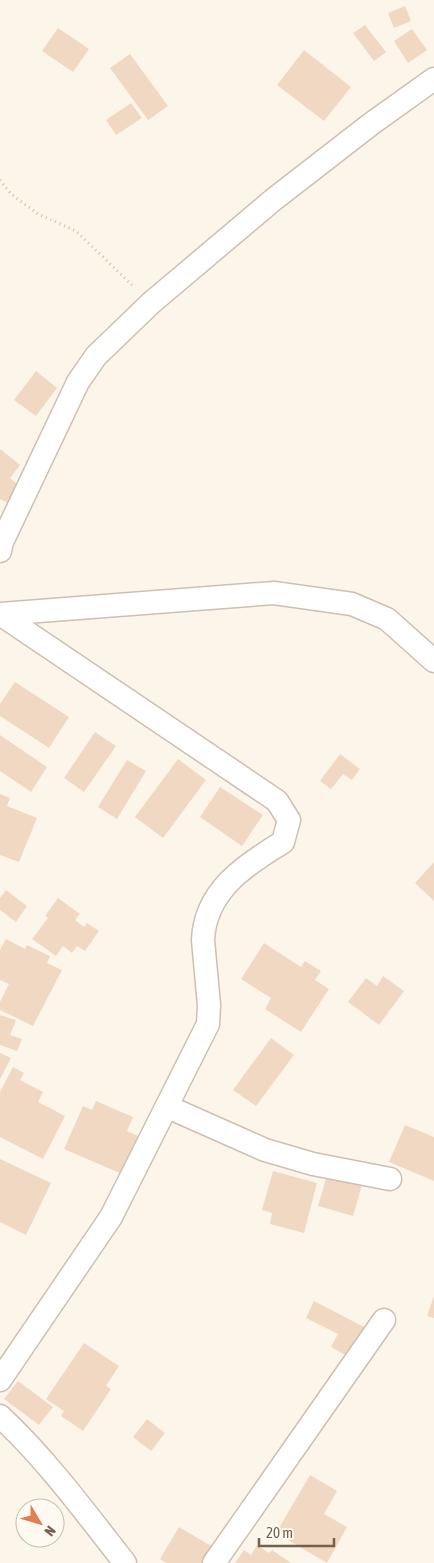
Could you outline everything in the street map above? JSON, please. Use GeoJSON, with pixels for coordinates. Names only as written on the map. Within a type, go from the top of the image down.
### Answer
{"type":"FeatureCollection","features":[{"type":"Feature","properties":{"kind":"street"},"geometry":{"type":"LineString","coordinates":[[0,551],[6,534],[78,382],[96,356],[151,303],[273,200],[371,124],[434,80]]}},
{"type":"Feature","properties":{"kind":"street"},"geometry":{"type":"LineString","coordinates":[[0,614],[274,593],[352,604],[387,619],[434,661]]}},
{"type":"Feature","properties":{"kind":"street"},"geometry":{"type":"LineString","coordinates":[[0,614],[277,801],[289,820],[284,842],[246,865],[221,890],[207,918],[203,940],[209,1005],[208,1024],[168,1107],[111,1217],[0,1380]]}},
{"type":"Feature","properties":{"kind":"street"},"geometry":{"type":"LineString","coordinates":[[168,1107],[258,1147],[293,1159],[390,1179]]}},
{"type":"Feature","properties":{"kind":"street"},"geometry":{"type":"LineString","coordinates":[[214,1563],[384,1320]]}},
{"type":"Feature","properties":{"kind":"street"},"geometry":{"type":"LineString","coordinates":[[0,1416],[36,1451],[126,1563]]}},
{"type":"Feature","properties":{"kind":"path"},"geometry":{"type":"LineString","coordinates":[[0,180],[11,194],[38,214],[76,231],[151,303]]}},
{"type":"Feature","properties":{"kind":"building"},"geometry":{"type":"Polygon","coordinates":[[[405,6],[411,21],[394,28],[388,13],[405,6]]]}},
{"type":"Feature","properties":{"kind":"building"},"geometry":{"type":"Polygon","coordinates":[[[365,25],[386,52],[374,61],[353,33],[365,25]]]}},
{"type":"Feature","properties":{"kind":"building"},"geometry":{"type":"Polygon","coordinates":[[[58,28],[89,49],[73,72],[42,51],[58,28]]]}},
{"type":"Feature","properties":{"kind":"building"},"geometry":{"type":"Polygon","coordinates":[[[412,29],[427,50],[408,63],[394,41],[412,29]]]}},
{"type":"Feature","properties":{"kind":"building"},"geometry":{"type":"Polygon","coordinates":[[[304,50],[351,87],[324,121],[277,85],[304,50]]]}},
{"type":"Feature","properties":{"kind":"building"},"geometry":{"type":"Polygon","coordinates":[[[130,54],[168,106],[148,120],[110,68],[130,54]]]}},
{"type":"Feature","properties":{"kind":"building"},"geometry":{"type":"Polygon","coordinates":[[[131,103],[142,118],[116,135],[106,120],[131,103]]]}},
{"type":"Feature","properties":{"kind":"building"},"geometry":{"type":"Polygon","coordinates":[[[36,371],[57,388],[36,416],[14,400],[36,371]]]}},
{"type":"Feature","properties":{"kind":"building"},"geometry":{"type":"Polygon","coordinates":[[[0,449],[20,465],[10,478],[22,488],[10,504],[0,499],[0,449]]]}},
{"type":"Feature","properties":{"kind":"building"},"geometry":{"type":"Polygon","coordinates":[[[15,682],[69,717],[49,748],[0,716],[0,704],[15,682]]]}},
{"type":"Feature","properties":{"kind":"building"},"geometry":{"type":"Polygon","coordinates":[[[95,732],[116,746],[84,792],[64,778],[95,732]]]}},
{"type":"Feature","properties":{"kind":"building"},"geometry":{"type":"Polygon","coordinates":[[[0,735],[47,767],[31,792],[0,771],[0,735]]]}},
{"type":"Feature","properties":{"kind":"building"},"geometry":{"type":"Polygon","coordinates":[[[340,754],[360,769],[352,780],[343,774],[331,789],[320,781],[340,754]]]}},
{"type":"Feature","properties":{"kind":"building"},"geometry":{"type":"Polygon","coordinates":[[[178,759],[206,780],[163,838],[135,817],[178,759]]]}},
{"type":"Feature","properties":{"kind":"building"},"geometry":{"type":"Polygon","coordinates":[[[127,760],[146,771],[117,819],[98,807],[127,760]]]}},
{"type":"Feature","properties":{"kind":"building"},"geometry":{"type":"Polygon","coordinates":[[[220,787],[263,815],[242,846],[200,817],[220,787]]]}},
{"type":"Feature","properties":{"kind":"building"},"geometry":{"type":"Polygon","coordinates":[[[0,794],[10,798],[7,806],[37,818],[19,862],[0,855],[0,794]]]}},
{"type":"Feature","properties":{"kind":"building"},"geometry":{"type":"Polygon","coordinates":[[[434,862],[434,901],[415,883],[434,862]]]}},
{"type":"Feature","properties":{"kind":"building"},"geometry":{"type":"Polygon","coordinates":[[[6,890],[27,906],[16,922],[0,910],[0,898],[6,890]]]}},
{"type":"Feature","properties":{"kind":"building"},"geometry":{"type":"Polygon","coordinates":[[[58,898],[80,914],[75,920],[84,927],[87,923],[99,931],[85,951],[77,946],[72,953],[63,946],[56,956],[32,939],[48,918],[45,916],[58,898]]]}},
{"type":"Feature","properties":{"kind":"building"},"geometry":{"type":"Polygon","coordinates":[[[6,939],[25,949],[27,945],[50,956],[47,963],[62,970],[33,1026],[0,1010],[0,1002],[9,984],[0,980],[0,950],[6,939]]]}},
{"type":"Feature","properties":{"kind":"building"},"geometry":{"type":"Polygon","coordinates":[[[264,943],[301,967],[305,961],[321,971],[315,980],[329,989],[301,1032],[265,1009],[271,998],[241,979],[264,943]]]}},
{"type":"Feature","properties":{"kind":"building"},"geometry":{"type":"Polygon","coordinates":[[[383,976],[404,991],[379,1025],[348,1002],[366,978],[377,986],[383,976]]]}},
{"type":"Feature","properties":{"kind":"building"},"geometry":{"type":"Polygon","coordinates":[[[0,1015],[16,1020],[10,1035],[22,1039],[17,1051],[0,1045],[0,1015]]]}},
{"type":"Feature","properties":{"kind":"building"},"geometry":{"type":"Polygon","coordinates":[[[271,1038],[294,1055],[256,1106],[233,1090],[271,1038]]]}},
{"type":"Feature","properties":{"kind":"building"},"geometry":{"type":"Polygon","coordinates":[[[0,1053],[11,1058],[0,1079],[0,1053]]]}},
{"type":"Feature","properties":{"kind":"building"},"geometry":{"type":"Polygon","coordinates":[[[13,1067],[24,1073],[20,1080],[43,1092],[38,1102],[65,1116],[43,1159],[0,1137],[0,1092],[13,1067]]]}},
{"type":"Feature","properties":{"kind":"building"},"geometry":{"type":"Polygon","coordinates":[[[96,1101],[133,1117],[127,1131],[138,1136],[122,1174],[64,1149],[83,1106],[92,1110],[96,1101]]]}},
{"type":"Feature","properties":{"kind":"building"},"geometry":{"type":"Polygon","coordinates":[[[405,1125],[434,1137],[434,1181],[389,1162],[405,1125]]]}},
{"type":"Feature","properties":{"kind":"building"},"geometry":{"type":"Polygon","coordinates":[[[0,1159],[51,1183],[26,1235],[0,1222],[0,1159]]]}},
{"type":"Feature","properties":{"kind":"building"},"geometry":{"type":"Polygon","coordinates":[[[273,1171],[317,1183],[304,1233],[270,1224],[272,1213],[262,1210],[273,1171]]]}},
{"type":"Feature","properties":{"kind":"building"},"geometry":{"type":"Polygon","coordinates":[[[327,1175],[362,1185],[353,1216],[318,1206],[327,1175]]]}},
{"type":"Feature","properties":{"kind":"building"},"geometry":{"type":"Polygon","coordinates":[[[434,1296],[434,1318],[427,1316],[434,1296]]]}},
{"type":"Feature","properties":{"kind":"building"},"geometry":{"type":"Polygon","coordinates":[[[314,1301],[364,1327],[349,1357],[331,1347],[338,1334],[306,1318],[314,1301]]]}},
{"type":"Feature","properties":{"kind":"building"},"geometry":{"type":"Polygon","coordinates":[[[84,1343],[119,1366],[106,1386],[111,1389],[83,1431],[61,1416],[64,1411],[46,1399],[84,1343]]]}},
{"type":"Feature","properties":{"kind":"building"},"geometry":{"type":"Polygon","coordinates":[[[18,1381],[53,1407],[39,1425],[4,1399],[18,1381]]]}},
{"type":"Feature","properties":{"kind":"building"},"geometry":{"type":"Polygon","coordinates":[[[147,1419],[165,1433],[151,1451],[133,1437],[147,1419]]]}},
{"type":"Feature","properties":{"kind":"building"},"geometry":{"type":"Polygon","coordinates":[[[310,1475],[337,1491],[324,1514],[347,1527],[327,1563],[276,1533],[310,1475]]]}},
{"type":"Feature","properties":{"kind":"building"},"geometry":{"type":"Polygon","coordinates":[[[179,1527],[213,1547],[204,1563],[166,1563],[160,1559],[179,1527]]]}},
{"type":"Feature","properties":{"kind":"building"},"geometry":{"type":"Polygon","coordinates":[[[257,1545],[269,1553],[272,1550],[291,1563],[235,1563],[244,1550],[251,1555],[257,1545]]]}}]}
